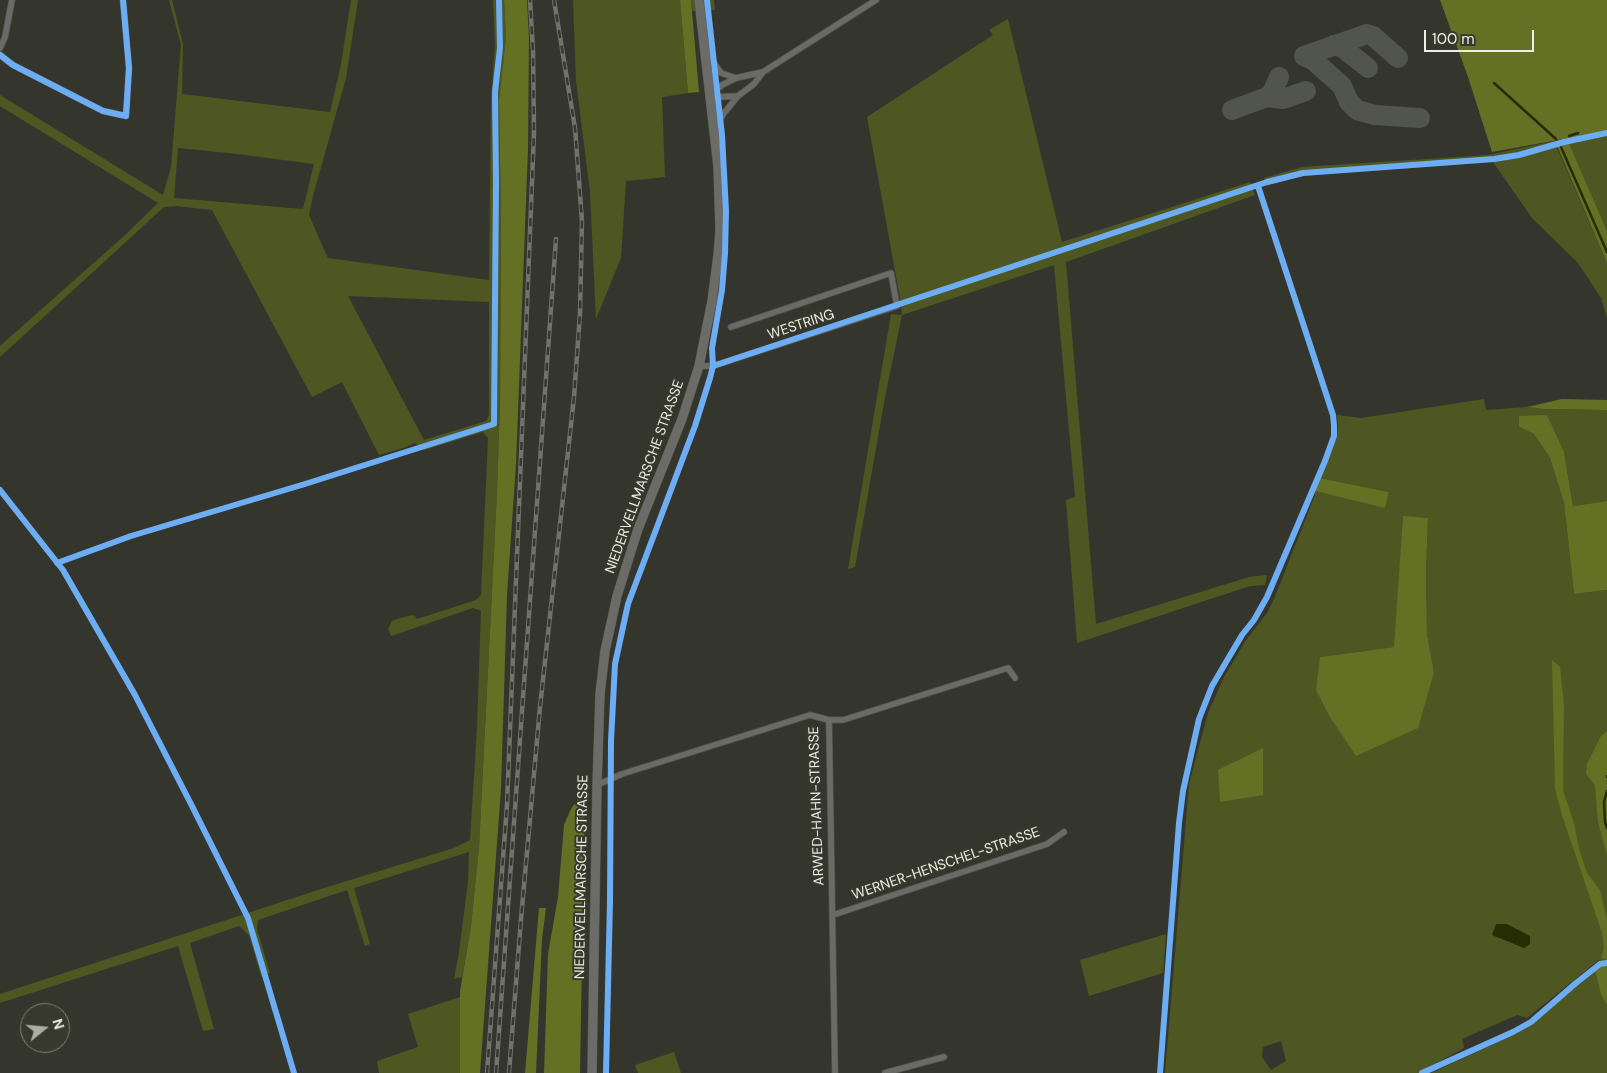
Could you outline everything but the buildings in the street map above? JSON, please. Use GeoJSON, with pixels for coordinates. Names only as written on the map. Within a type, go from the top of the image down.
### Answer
{"type":"FeatureCollection","features":[{"type":"Feature","properties":{"kind":"main road","name":"NIEDERVELLMARSCHE STRASSE"},"geometry":{"type":"LineString","coordinates":[[592,1073],[597,785],[601,685],[605,651],[617,596],[638,529],[682,419],[699,366],[712,301],[720,230],[718,167],[699,0]]}},
{"type":"Feature","properties":{"kind":"street"},"geometry":{"type":"LineString","coordinates":[[0,48],[5,37],[12,0]]}},
{"type":"Feature","properties":{"kind":"street"},"geometry":{"type":"LineString","coordinates":[[0,55],[13,66],[103,111],[126,116],[129,68],[123,0]]}},
{"type":"Feature","properties":{"kind":"street"},"geometry":{"type":"LineString","coordinates":[[738,96],[717,97],[711,94],[722,85],[736,78],[763,72],[876,0]]}},
{"type":"Feature","properties":{"kind":"street","name":"NIEDERVELLMARSCHE STRASSE"},"geometry":{"type":"LineString","coordinates":[[705,51],[721,73],[736,78]]}},
{"type":"Feature","properties":{"kind":"street"},"geometry":{"type":"LineString","coordinates":[[714,130],[724,113],[738,96],[754,84],[763,72]]}},
{"type":"Feature","properties":{"kind":"street","name":"WESTRING"},"geometry":{"type":"LineString","coordinates":[[699,366],[713,366],[897,306],[891,273],[731,327]]}},
{"type":"Feature","properties":{"kind":"street"},"geometry":{"type":"LineString","coordinates":[[829,720],[843,720],[1008,668],[1015,678]]}},
{"type":"Feature","properties":{"kind":"street","name":"ARWED-HAHN-STRASSE"},"geometry":{"type":"LineString","coordinates":[[597,785],[622,774],[810,715],[829,720],[835,1073]]}},
{"type":"Feature","properties":{"kind":"street","name":"WERNER-HENSCHEL-STRASSE"},"geometry":{"type":"LineString","coordinates":[[833,916],[1047,844],[1064,832]]}},
{"type":"Feature","properties":{"kind":"street"},"geometry":{"type":"LineString","coordinates":[[886,1073],[944,1057]]}},
{"type":"Feature","properties":{"kind":"shaded area"},"geometry":{"type":"Polygon","coordinates":[[[169,0],[172,0],[183,44],[182,94],[330,112],[341,64],[351,0],[358,0],[346,78],[309,215],[328,258],[489,280],[491,99],[495,45],[493,0],[504,0],[506,38],[499,100],[501,219],[500,402],[497,492],[479,847],[471,926],[462,977],[454,979],[468,882],[469,852],[354,888],[370,944],[365,946],[347,890],[258,920],[257,929],[270,973],[261,976],[249,935],[239,926],[190,943],[214,1029],[203,1031],[178,946],[0,1003],[0,994],[321,889],[454,848],[470,840],[477,728],[481,611],[473,608],[391,636],[388,629],[392,621],[397,619],[412,615],[417,619],[476,600],[481,595],[488,438],[483,432],[424,450],[415,443],[379,455],[342,382],[312,397],[212,210],[177,206],[164,207],[0,357],[0,346],[124,236],[158,203],[0,106],[0,95],[163,195],[171,167],[181,45],[169,0]],[[178,148],[174,198],[303,209],[314,164],[178,148]],[[348,296],[424,440],[486,421],[489,415],[489,302],[348,296]]]}},
{"type":"Feature","properties":{"kind":"shaded area"},"geometry":{"type":"Polygon","coordinates":[[[573,0],[680,0],[688,93],[662,97],[665,177],[626,181],[621,258],[596,319],[590,192],[576,81],[573,0]]]}},
{"type":"Feature","properties":{"kind":"shaded area"},"geometry":{"type":"Polygon","coordinates":[[[691,0],[714,0],[715,10],[692,11],[691,0]]]}},
{"type":"Feature","properties":{"kind":"shaded area"},"geometry":{"type":"Polygon","coordinates":[[[1008,19],[1062,242],[1250,182],[1255,195],[1066,262],[1096,624],[1249,577],[1267,575],[1265,585],[1250,586],[1077,643],[1066,500],[1075,497],[1054,265],[902,315],[867,117],[993,35],[989,30],[1008,19]]]}},
{"type":"Feature","properties":{"kind":"shaded area"},"geometry":{"type":"Polygon","coordinates":[[[1607,136],[1607,231],[1569,143],[1607,136]]]}},
{"type":"Feature","properties":{"kind":"shaded area"},"geometry":{"type":"Polygon","coordinates":[[[1554,141],[1607,263],[1607,318],[1601,298],[1578,263],[1532,218],[1493,162],[1303,176],[1266,186],[1264,178],[1302,167],[1488,155],[1554,141]]]}},
{"type":"Feature","properties":{"kind":"shaded area"},"geometry":{"type":"Polygon","coordinates":[[[891,314],[902,315],[886,392],[855,567],[848,569],[891,314]]]}},
{"type":"Feature","properties":{"kind":"shaded area"},"geometry":{"type":"Polygon","coordinates":[[[1484,399],[1486,410],[1527,407],[1607,410],[1607,501],[1573,506],[1564,452],[1519,416],[1519,427],[1534,434],[1550,458],[1564,503],[1574,594],[1607,590],[1607,1073],[1431,1073],[1516,1034],[1595,970],[1600,959],[1527,1018],[1517,1015],[1462,1039],[1464,1048],[1418,1073],[1165,1073],[1189,784],[1208,713],[1224,677],[1246,640],[1267,613],[1274,599],[1315,491],[1385,507],[1389,492],[1320,478],[1337,436],[1337,415],[1361,418],[1484,399]],[[1403,517],[1395,647],[1320,657],[1434,672],[1427,634],[1426,573],[1428,518],[1403,517]],[[1281,1041],[1263,1047],[1262,1057],[1271,1070],[1286,1061],[1281,1041]]]}},
{"type":"Feature","properties":{"kind":"shaded area"},"geometry":{"type":"Polygon","coordinates":[[[1496,924],[1507,924],[1530,936],[1530,944],[1524,948],[1492,935],[1496,924]]]}},
{"type":"Feature","properties":{"kind":"shaded area"},"geometry":{"type":"Polygon","coordinates":[[[1166,934],[1163,973],[1089,996],[1080,960],[1166,934]]]}},
{"type":"Feature","properties":{"kind":"shaded area"},"geometry":{"type":"Polygon","coordinates":[[[460,997],[460,1073],[379,1073],[377,1061],[418,1047],[408,1014],[460,997]]]}},
{"type":"Feature","properties":{"kind":"shaded area"},"geometry":{"type":"Polygon","coordinates":[[[674,1052],[681,1073],[638,1073],[635,1065],[674,1052]]]}},
{"type":"Feature","properties":{"kind":"green space"},"geometry":{"type":"Polygon","coordinates":[[[504,0],[527,0],[529,39],[528,149],[516,464],[507,595],[501,789],[480,1073],[460,1073],[460,991],[471,926],[479,847],[497,492],[500,402],[501,219],[499,100],[506,38],[504,0]]]}},
{"type":"Feature","properties":{"kind":"green space"},"geometry":{"type":"Polygon","coordinates":[[[680,0],[691,0],[699,92],[688,93],[680,0]]]}},
{"type":"Feature","properties":{"kind":"green space"},"geometry":{"type":"Polygon","coordinates":[[[1440,0],[1607,0],[1607,131],[1492,152],[1468,77],[1440,0]]]}},
{"type":"Feature","properties":{"kind":"green space"},"geometry":{"type":"Polygon","coordinates":[[[1569,143],[1607,231],[1607,263],[1557,146],[1569,143]]]}},
{"type":"Feature","properties":{"kind":"green space"},"geometry":{"type":"Polygon","coordinates":[[[1562,399],[1607,400],[1607,410],[1527,407],[1562,399]]]}},
{"type":"Feature","properties":{"kind":"green space"},"geometry":{"type":"Polygon","coordinates":[[[1547,415],[1564,452],[1573,506],[1607,501],[1607,590],[1574,594],[1564,503],[1550,458],[1534,434],[1519,427],[1519,416],[1547,415]]]}},
{"type":"Feature","properties":{"kind":"green space"},"geometry":{"type":"Polygon","coordinates":[[[1320,478],[1389,492],[1385,508],[1315,491],[1320,478]]]}},
{"type":"Feature","properties":{"kind":"green space"},"geometry":{"type":"Polygon","coordinates":[[[1403,516],[1428,518],[1426,573],[1427,634],[1434,672],[1418,728],[1356,756],[1330,717],[1316,690],[1320,657],[1394,647],[1403,516]]]}},
{"type":"Feature","properties":{"kind":"green space"},"geometry":{"type":"Polygon","coordinates":[[[1552,660],[1560,667],[1564,705],[1563,790],[1587,873],[1600,890],[1607,920],[1607,960],[1601,958],[1604,947],[1602,933],[1555,789],[1552,660]]]}},
{"type":"Feature","properties":{"kind":"green space"},"geometry":{"type":"Polygon","coordinates":[[[1607,731],[1607,855],[1598,822],[1595,785],[1586,774],[1587,764],[1601,736],[1607,731]]]}},
{"type":"Feature","properties":{"kind":"green space"},"geometry":{"type":"Polygon","coordinates":[[[1263,748],[1263,795],[1220,802],[1218,770],[1263,748]]]}},
{"type":"Feature","properties":{"kind":"green space"},"geometry":{"type":"Polygon","coordinates":[[[585,794],[580,1073],[544,1073],[548,954],[558,897],[564,825],[571,809],[578,799],[585,794]]]}},
{"type":"Feature","properties":{"kind":"green space"},"geometry":{"type":"Polygon","coordinates":[[[539,908],[546,908],[542,939],[536,1073],[525,1073],[539,908]]]}},
{"type":"Feature","properties":{"kind":"green space"},"geometry":{"type":"Polygon","coordinates":[[[1601,966],[1607,966],[1607,1005],[1601,994],[1595,970],[1601,966]]]}},
{"type":"Feature","properties":{"kind":"waterway"},"geometry":{"type":"LineString","coordinates":[[1494,83],[1556,139]]}},
{"type":"Feature","properties":{"kind":"waterway"},"geometry":{"type":"LineString","coordinates":[[1569,136],[1578,133]]}},
{"type":"Feature","properties":{"kind":"waterway"},"geometry":{"type":"LineString","coordinates":[[1561,147],[1607,252]]}},
{"type":"Feature","properties":{"kind":"waterway"},"geometry":{"type":"LineString","coordinates":[[1607,791],[1604,802],[1607,828]]}},
{"type":"Feature","properties":{"kind":"taxiway"},"geometry":{"type":"LineString","coordinates":[[1304,56],[1367,34],[1373,36],[1398,58]]}},
{"type":"Feature","properties":{"kind":"taxiway"},"geometry":{"type":"LineString","coordinates":[[1334,45],[1343,48],[1368,68]]}},
{"type":"Feature","properties":{"kind":"taxiway"},"geometry":{"type":"LineString","coordinates":[[1304,56],[1313,60],[1342,86],[1349,102],[1357,110],[1375,115],[1420,118]]}},
{"type":"Feature","properties":{"kind":"taxiway"},"geometry":{"type":"LineString","coordinates":[[1267,97],[1272,93],[1279,77]]}},
{"type":"Feature","properties":{"kind":"taxiway"},"geometry":{"type":"LineString","coordinates":[[1232,110],[1267,97],[1283,99],[1306,91]]}},
{"type":"Feature","properties":{"kind":"railway"},"geometry":{"type":"LineString","coordinates":[[487,1073],[507,805],[534,132],[530,0]]}},
{"type":"Feature","properties":{"kind":"railway"},"geometry":{"type":"LineString","coordinates":[[509,1073],[540,707],[574,397],[580,313],[582,221],[575,128],[554,0]]}},
{"type":"Feature","properties":{"kind":"railway"},"geometry":{"type":"LineString","coordinates":[[496,1073],[556,239]]}},
{"type":"Feature","properties":{"kind":"cycle path"},"geometry":{"type":"LineString","coordinates":[[0,55],[13,65],[103,111],[126,116],[129,68],[123,0]]}},
{"type":"Feature","properties":{"kind":"cycle path"},"geometry":{"type":"LineString","coordinates":[[57,563],[131,536],[305,484],[494,424],[495,92],[500,48],[499,0]]}},
{"type":"Feature","properties":{"kind":"cycle path"},"geometry":{"type":"LineString","coordinates":[[606,1073],[611,741],[615,664],[628,604],[695,426],[710,378],[713,366],[712,348],[722,290],[726,211],[722,135],[707,0]]}},
{"type":"Feature","properties":{"kind":"cycle path"},"geometry":{"type":"LineString","coordinates":[[713,366],[1267,182],[1303,173],[1494,159],[1519,155],[1564,142],[1607,133]]}},
{"type":"Feature","properties":{"kind":"cycle path"},"geometry":{"type":"LineString","coordinates":[[1160,1073],[1179,823],[1183,791],[1199,719],[1212,686],[1267,597],[1334,436],[1333,415],[1258,186]]}},
{"type":"Feature","properties":{"kind":"cycle path"},"geometry":{"type":"LineString","coordinates":[[0,490],[63,570],[135,695],[192,806],[248,918],[294,1073]]}},
{"type":"Feature","properties":{"kind":"cycle path"},"geometry":{"type":"LineString","coordinates":[[1422,1073],[1531,1022],[1600,964],[1607,963]]}}]}
